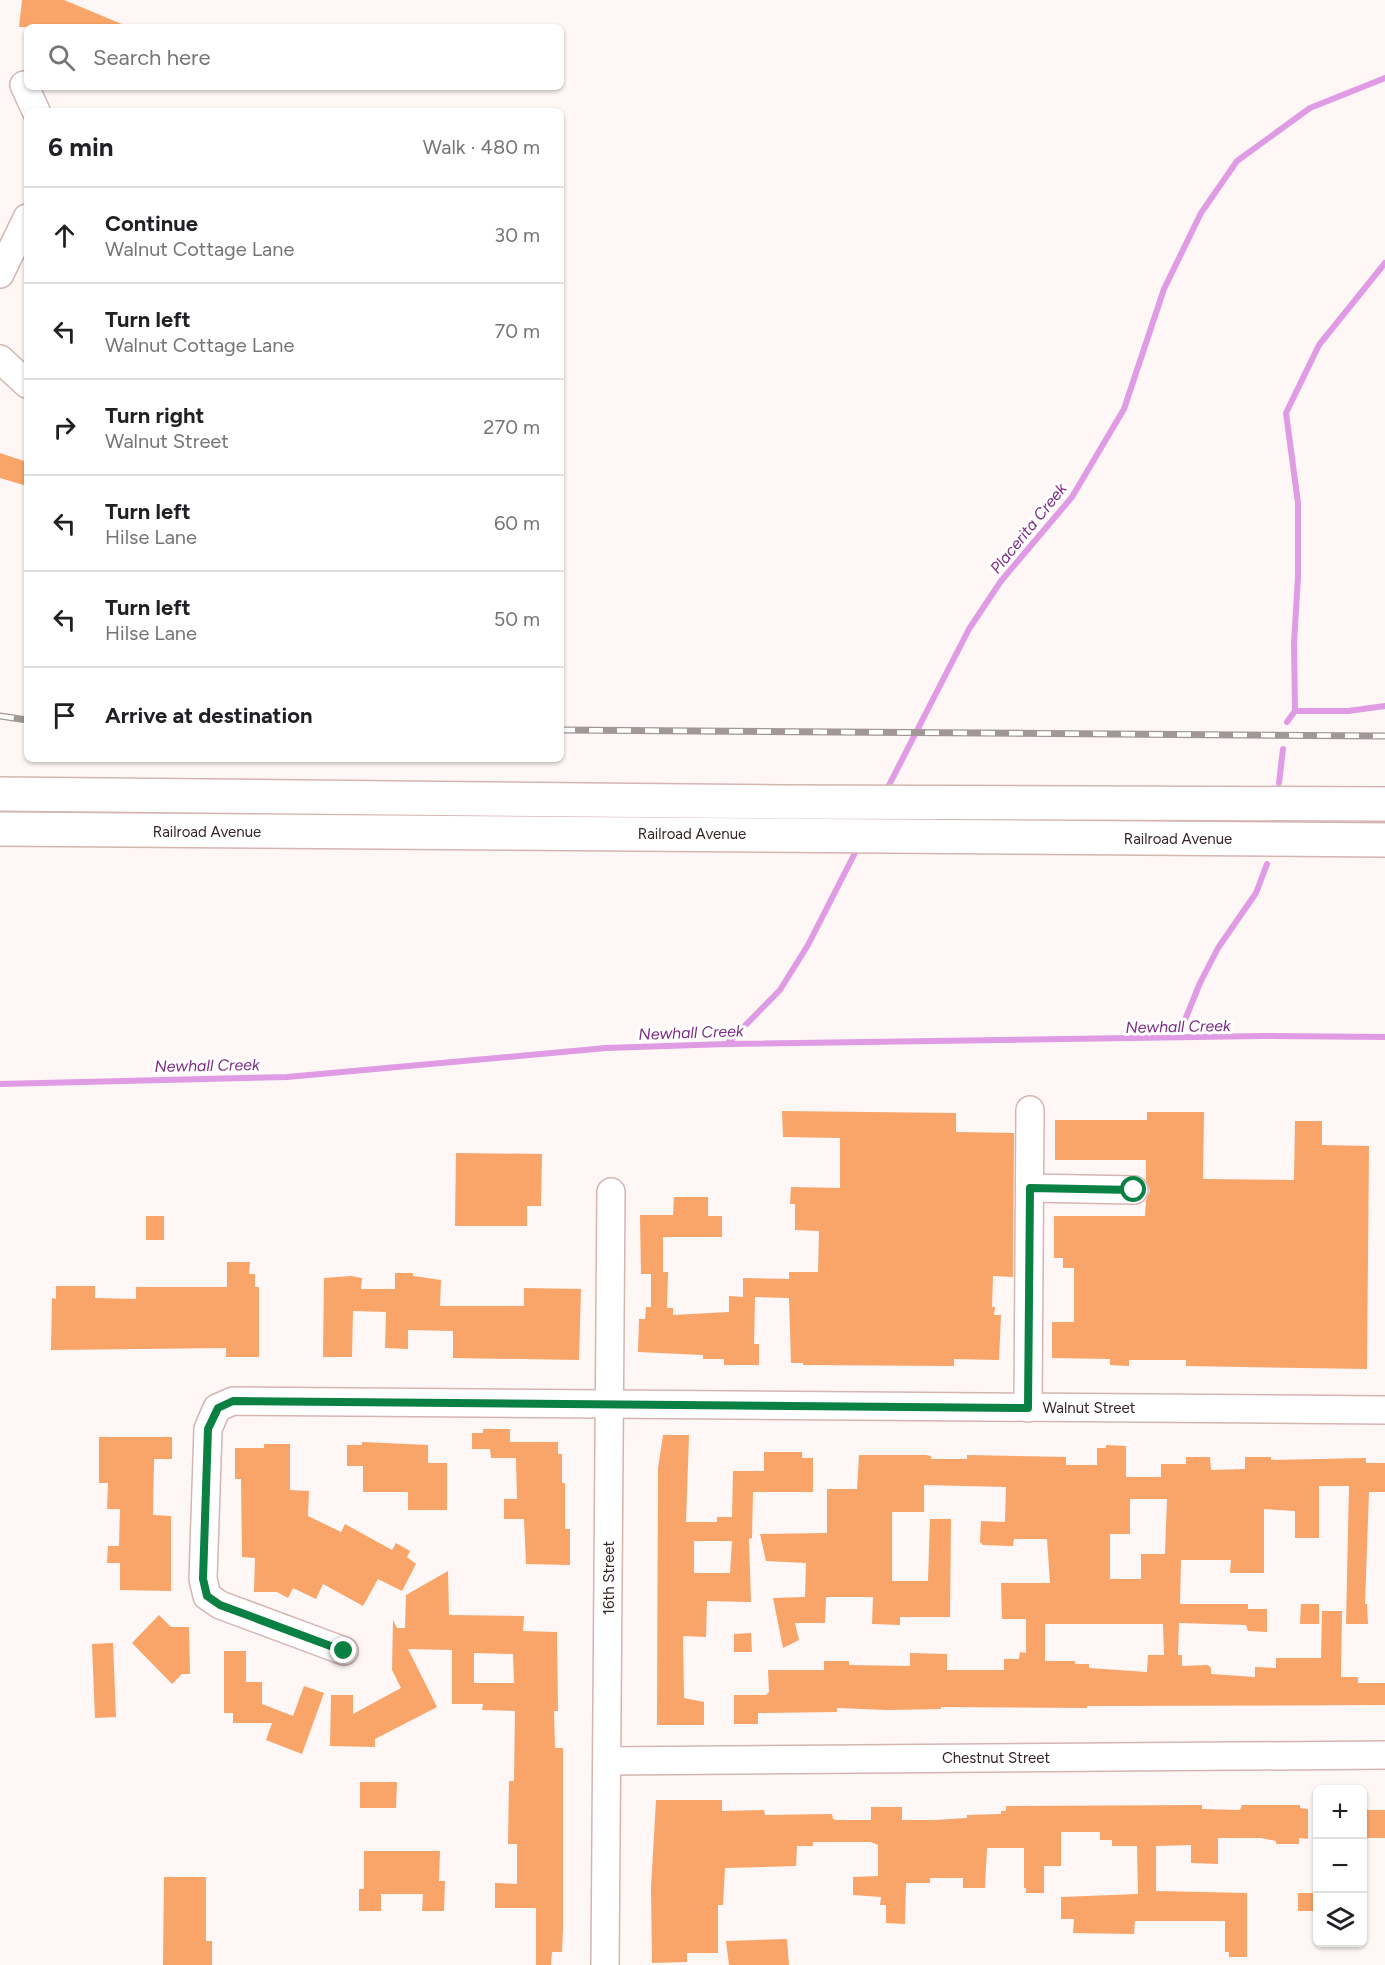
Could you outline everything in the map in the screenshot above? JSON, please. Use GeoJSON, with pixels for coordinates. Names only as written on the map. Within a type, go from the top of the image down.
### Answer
{"type":"FeatureCollection","features":[{"type":"Feature","properties":{"kind":"main road"},"geometry":{"type":"LineString","coordinates":[[0,794],[937,803],[1385,804]]}},
{"type":"Feature","properties":{"kind":"main road","name":"Railroad Avenue"},"geometry":{"type":"LineString","coordinates":[[0,829],[1385,840]]}},
{"type":"Feature","properties":{"kind":"street"},"geometry":{"type":"LineString","coordinates":[[26,90],[35,108]]}},
{"type":"Feature","properties":{"kind":"street"},"geometry":{"type":"LineString","coordinates":[[0,274],[24,224]]}},
{"type":"Feature","properties":{"kind":"street"},"geometry":{"type":"LineString","coordinates":[[0,359],[24,381]]}},
{"type":"Feature","properties":{"kind":"street"},"geometry":{"type":"LineString","coordinates":[[1028,1408],[1030,1110]]}},
{"type":"Feature","properties":{"kind":"street"},"geometry":{"type":"LineString","coordinates":[[1030,1188],[1134,1190]]}},
{"type":"Feature","properties":{"kind":"street","name":"16th Street"},"geometry":{"type":"LineString","coordinates":[[606,1965],[612,1192]]}},
{"type":"Feature","properties":{"kind":"street","name":"Walnut Street"},"geometry":{"type":"LineString","coordinates":[[344,1651],[220,1605],[207,1596],[203,1579],[208,1429],[218,1408],[233,1401],[609,1406],[1385,1410]]}},
{"type":"Feature","properties":{"kind":"street","name":"Chestnut Street"},"geometry":{"type":"LineString","coordinates":[[608,1761],[1385,1755]]}},
{"type":"Feature","properties":{"kind":"building"},"geometry":{"type":"Polygon","coordinates":[[[22,0],[64,0],[122,24],[24,24],[24,27],[19,27],[22,0]]]}},
{"type":"Feature","properties":{"kind":"building"},"geometry":{"type":"Polygon","coordinates":[[[0,453],[24,461],[24,485],[0,478],[0,453]]]}},
{"type":"Feature","properties":{"kind":"building"},"geometry":{"type":"Polygon","coordinates":[[[782,1111],[956,1113],[956,1132],[1014,1133],[1013,1277],[993,1276],[992,1307],[995,1307],[994,1315],[1001,1315],[999,1360],[954,1359],[954,1366],[791,1363],[789,1298],[755,1297],[754,1344],[759,1344],[759,1365],[724,1365],[724,1359],[703,1359],[703,1355],[638,1352],[639,1319],[645,1319],[646,1307],[651,1307],[651,1274],[641,1274],[640,1215],[673,1215],[674,1197],[708,1197],[708,1216],[722,1216],[722,1237],[663,1237],[663,1272],[668,1272],[667,1308],[673,1308],[673,1315],[729,1312],[729,1296],[743,1297],[743,1278],[789,1279],[789,1272],[818,1272],[819,1231],[795,1230],[795,1204],[790,1204],[791,1187],[840,1188],[840,1138],[783,1137],[782,1111]]]}},
{"type":"Feature","properties":{"kind":"building"},"geometry":{"type":"Polygon","coordinates":[[[1147,1112],[1204,1112],[1203,1179],[1294,1180],[1295,1121],[1322,1121],[1322,1145],[1369,1146],[1367,1369],[1186,1366],[1186,1360],[1129,1360],[1129,1366],[1110,1365],[1110,1359],[1052,1358],[1052,1322],[1074,1322],[1074,1268],[1063,1268],[1063,1258],[1054,1258],[1054,1216],[1145,1216],[1146,1200],[1150,1191],[1146,1180],[1146,1160],[1055,1160],[1055,1120],[1147,1120],[1147,1112]]]}},
{"type":"Feature","properties":{"kind":"building"},"geometry":{"type":"Polygon","coordinates":[[[456,1153],[542,1154],[541,1206],[527,1206],[527,1226],[455,1226],[456,1153]]]}},
{"type":"Feature","properties":{"kind":"building"},"geometry":{"type":"Polygon","coordinates":[[[146,1216],[164,1216],[164,1240],[146,1240],[146,1216]]]}},
{"type":"Feature","properties":{"kind":"building"},"geometry":{"type":"Polygon","coordinates":[[[227,1262],[250,1262],[249,1274],[255,1274],[255,1287],[259,1287],[259,1357],[226,1357],[226,1348],[51,1350],[52,1298],[56,1299],[56,1286],[95,1286],[95,1298],[136,1299],[136,1287],[227,1287],[227,1262]]]}},
{"type":"Feature","properties":{"kind":"building"},"geometry":{"type":"Polygon","coordinates":[[[395,1273],[413,1273],[413,1276],[441,1280],[440,1306],[524,1306],[524,1288],[581,1289],[579,1360],[453,1358],[453,1331],[408,1330],[408,1349],[385,1348],[386,1312],[353,1311],[352,1357],[323,1357],[324,1278],[351,1276],[362,1278],[361,1289],[395,1289],[395,1273]]]}},
{"type":"Feature","properties":{"kind":"building"},"geometry":{"type":"Polygon","coordinates":[[[483,1429],[510,1429],[510,1442],[558,1442],[558,1454],[562,1454],[562,1483],[565,1483],[565,1529],[570,1529],[570,1565],[526,1564],[524,1519],[504,1519],[504,1499],[517,1499],[516,1458],[491,1458],[490,1449],[472,1449],[472,1433],[483,1433],[483,1429]]]}},
{"type":"Feature","properties":{"kind":"building"},"geometry":{"type":"Polygon","coordinates":[[[663,1435],[689,1435],[686,1522],[717,1522],[717,1517],[732,1517],[733,1471],[764,1471],[764,1452],[802,1452],[802,1458],[813,1458],[813,1492],[753,1492],[752,1538],[749,1539],[751,1602],[707,1601],[706,1637],[683,1636],[684,1698],[704,1702],[704,1725],[657,1725],[658,1468],[663,1435]],[[694,1541],[694,1573],[730,1573],[732,1541],[694,1541]]]}},
{"type":"Feature","properties":{"kind":"building"},"geometry":{"type":"Polygon","coordinates":[[[99,1437],[172,1437],[172,1459],[154,1459],[153,1515],[171,1516],[171,1591],[120,1590],[120,1563],[107,1563],[108,1546],[119,1546],[120,1509],[107,1509],[108,1483],[99,1483],[99,1437]]]}},
{"type":"Feature","properties":{"kind":"building"},"geometry":{"type":"Polygon","coordinates":[[[362,1442],[428,1445],[428,1463],[447,1463],[447,1510],[408,1510],[408,1492],[363,1492],[363,1466],[347,1466],[347,1445],[362,1445],[362,1442]]]}},
{"type":"Feature","properties":{"kind":"building"},"geometry":{"type":"Polygon","coordinates":[[[264,1444],[290,1444],[290,1490],[309,1491],[308,1516],[341,1532],[345,1524],[392,1550],[396,1543],[410,1551],[407,1557],[416,1564],[402,1591],[378,1579],[363,1606],[323,1584],[316,1599],[293,1588],[288,1598],[277,1592],[254,1592],[255,1558],[242,1557],[241,1479],[235,1479],[235,1448],[264,1448],[264,1444]]]}},
{"type":"Feature","properties":{"kind":"building"},"geometry":{"type":"Polygon","coordinates":[[[1106,1445],[1126,1446],[1126,1477],[1161,1477],[1161,1464],[1186,1464],[1186,1457],[1210,1457],[1211,1470],[1245,1469],[1245,1457],[1271,1457],[1271,1460],[1366,1458],[1366,1463],[1385,1463],[1385,1492],[1369,1492],[1365,1604],[1367,1604],[1368,1624],[1346,1624],[1349,1486],[1319,1486],[1319,1538],[1295,1538],[1295,1511],[1264,1509],[1264,1573],[1230,1573],[1231,1560],[1181,1560],[1180,1604],[1248,1604],[1248,1609],[1267,1609],[1267,1632],[1248,1631],[1246,1625],[1179,1623],[1178,1655],[1182,1655],[1182,1666],[1208,1665],[1211,1668],[1211,1674],[1255,1677],[1255,1667],[1276,1668],[1276,1658],[1321,1658],[1322,1611],[1342,1611],[1341,1677],[1358,1677],[1358,1683],[1385,1683],[1385,1705],[941,1707],[941,1709],[888,1710],[837,1708],[837,1712],[758,1713],[758,1724],[734,1724],[734,1695],[766,1695],[769,1692],[768,1670],[824,1670],[824,1661],[849,1661],[849,1665],[910,1666],[910,1653],[947,1654],[947,1670],[1004,1670],[1004,1659],[1019,1659],[1020,1652],[1026,1653],[1026,1619],[1002,1619],[1001,1583],[1050,1583],[1047,1539],[1014,1539],[1013,1546],[983,1545],[980,1542],[981,1521],[1005,1522],[1006,1487],[924,1485],[924,1512],[892,1512],[892,1581],[928,1581],[930,1519],[951,1519],[950,1617],[900,1617],[900,1625],[872,1624],[873,1597],[826,1597],[825,1623],[795,1623],[799,1640],[783,1648],[773,1598],[805,1597],[806,1563],[766,1561],[760,1534],[827,1533],[827,1489],[857,1489],[859,1455],[926,1455],[931,1456],[931,1459],[967,1459],[967,1455],[1066,1457],[1066,1465],[1097,1465],[1097,1448],[1106,1448],[1106,1445]],[[1130,1499],[1130,1534],[1110,1534],[1110,1579],[1141,1579],[1141,1554],[1165,1554],[1167,1499],[1130,1499]],[[1045,1624],[1045,1661],[1075,1661],[1075,1664],[1089,1664],[1089,1668],[1147,1672],[1148,1655],[1164,1655],[1163,1624],[1045,1624]]]}},
{"type":"Feature","properties":{"kind":"building"},"geometry":{"type":"Polygon","coordinates":[[[448,1571],[449,1615],[524,1616],[523,1631],[557,1632],[558,1711],[554,1711],[555,1748],[563,1748],[563,1929],[562,1952],[552,1952],[551,1965],[536,1965],[536,1908],[495,1908],[495,1883],[517,1884],[517,1844],[508,1844],[509,1781],[514,1781],[515,1711],[482,1710],[483,1704],[452,1704],[452,1650],[408,1649],[437,1707],[375,1739],[375,1747],[330,1746],[331,1695],[353,1695],[353,1714],[401,1688],[392,1670],[393,1620],[397,1628],[405,1628],[406,1595],[448,1571]],[[474,1653],[474,1683],[514,1683],[513,1654],[474,1653]]]}},
{"type":"Feature","properties":{"kind":"building"},"geometry":{"type":"Polygon","coordinates":[[[1301,1604],[1319,1604],[1319,1624],[1300,1624],[1301,1604]]]}},
{"type":"Feature","properties":{"kind":"building"},"geometry":{"type":"Polygon","coordinates":[[[159,1615],[171,1627],[189,1627],[190,1674],[182,1674],[172,1684],[132,1643],[159,1615]]]}},
{"type":"Feature","properties":{"kind":"building"},"geometry":{"type":"Polygon","coordinates":[[[751,1633],[752,1652],[734,1652],[734,1634],[751,1633]]]}},
{"type":"Feature","properties":{"kind":"building"},"geometry":{"type":"Polygon","coordinates":[[[113,1643],[116,1717],[95,1718],[92,1644],[113,1643]]]}},
{"type":"Feature","properties":{"kind":"building"},"geometry":{"type":"Polygon","coordinates":[[[224,1651],[246,1651],[246,1682],[262,1682],[262,1704],[293,1716],[304,1686],[324,1693],[302,1754],[266,1740],[272,1723],[233,1723],[233,1713],[224,1713],[224,1651]]]}},
{"type":"Feature","properties":{"kind":"building"},"geometry":{"type":"Polygon","coordinates":[[[360,1782],[397,1782],[396,1808],[360,1808],[360,1782]]]}},
{"type":"Feature","properties":{"kind":"building"},"geometry":{"type":"Polygon","coordinates":[[[656,1800],[722,1800],[722,1811],[764,1810],[765,1815],[832,1814],[833,1819],[836,1820],[871,1820],[871,1807],[902,1807],[902,1820],[935,1820],[967,1818],[967,1815],[1001,1814],[1001,1811],[1006,1811],[1006,1806],[1202,1805],[1202,1809],[1240,1810],[1242,1805],[1300,1805],[1300,1808],[1308,1809],[1308,1839],[1299,1838],[1299,1844],[1276,1844],[1276,1841],[1261,1838],[1218,1838],[1218,1864],[1191,1863],[1191,1845],[1156,1846],[1156,1891],[1247,1893],[1247,1957],[1229,1957],[1229,1952],[1225,1952],[1225,1921],[1135,1921],[1134,1934],[1073,1933],[1074,1919],[1061,1919],[1061,1897],[1138,1894],[1137,1846],[1112,1846],[1112,1840],[1100,1840],[1100,1832],[1061,1832],[1061,1866],[1044,1866],[1044,1893],[1026,1893],[1024,1848],[987,1848],[985,1888],[963,1888],[963,1878],[930,1878],[930,1883],[906,1883],[905,1924],[886,1923],[886,1905],[880,1905],[881,1897],[853,1895],[853,1877],[878,1876],[878,1845],[871,1842],[813,1842],[813,1846],[797,1846],[796,1866],[725,1868],[723,1905],[718,1905],[718,1953],[687,1953],[687,1962],[652,1963],[651,1888],[656,1800]]]}},
{"type":"Feature","properties":{"kind":"building"},"geometry":{"type":"Polygon","coordinates":[[[1367,1810],[1385,1810],[1385,1838],[1367,1838],[1367,1810]]]}},
{"type":"Feature","properties":{"kind":"building"},"geometry":{"type":"Polygon","coordinates":[[[364,1851],[440,1851],[439,1881],[445,1881],[444,1911],[422,1911],[423,1894],[381,1894],[381,1911],[359,1911],[359,1889],[364,1889],[364,1851]]]}},
{"type":"Feature","properties":{"kind":"building"},"geometry":{"type":"Polygon","coordinates":[[[164,1877],[206,1877],[206,1941],[212,1941],[212,1965],[163,1965],[164,1877]]]}},
{"type":"Feature","properties":{"kind":"building"},"geometry":{"type":"Polygon","coordinates":[[[1298,1893],[1313,1893],[1313,1911],[1298,1911],[1298,1893]]]}},
{"type":"Feature","properties":{"kind":"building"},"geometry":{"type":"Polygon","coordinates":[[[787,1939],[789,1965],[729,1965],[726,1941],[787,1939]]]}},
{"type":"Feature","properties":{"kind":"waterway","name":"Placerita Creek"},"geometry":{"type":"LineString","coordinates":[[885,793],[969,629],[1001,581],[1072,497],[1124,409],[1164,289],[1201,213],[1237,161],[1310,108],[1385,78]]}},
{"type":"Feature","properties":{"kind":"waterway"},"geometry":{"type":"LineString","coordinates":[[1295,711],[1294,643],[1298,577],[1298,503],[1286,413],[1319,345],[1385,263]]}},
{"type":"Feature","properties":{"kind":"waterway"},"geometry":{"type":"LineString","coordinates":[[1287,722],[1295,711],[1348,711],[1385,706]]}},
{"type":"Feature","properties":{"kind":"waterway"},"geometry":{"type":"LineString","coordinates":[[1279,783],[1283,749]]}},
{"type":"Feature","properties":{"kind":"waterway","name":"Placerita Creek"},"geometry":{"type":"LineString","coordinates":[[727,1044],[780,990],[808,945],[859,845]]}},
{"type":"Feature","properties":{"kind":"waterway"},"geometry":{"type":"LineString","coordinates":[[1178,1037],[1200,983],[1218,948],[1256,893],[1267,864]]}},
{"type":"Feature","properties":{"kind":"waterway","name":"Newhall Creek"},"geometry":{"type":"LineString","coordinates":[[0,1084],[287,1077],[606,1048],[1262,1036],[1385,1037]]}},
{"type":"Feature","properties":{"kind":"railway"},"geometry":{"type":"LineString","coordinates":[[0,716],[24,720]]}},
{"type":"Feature","properties":{"kind":"railway"},"geometry":{"type":"LineString","coordinates":[[564,730],[1385,736]]}},
{"type":"Feature","properties":{"kind":"route"},"geometry":{"type":"LineString","coordinates":[[344,1651],[220,1605],[207,1596],[203,1579],[208,1429],[218,1408],[233,1401],[609,1406],[779,1404],[1028,1408],[1030,1188],[1134,1190]]}}]}
